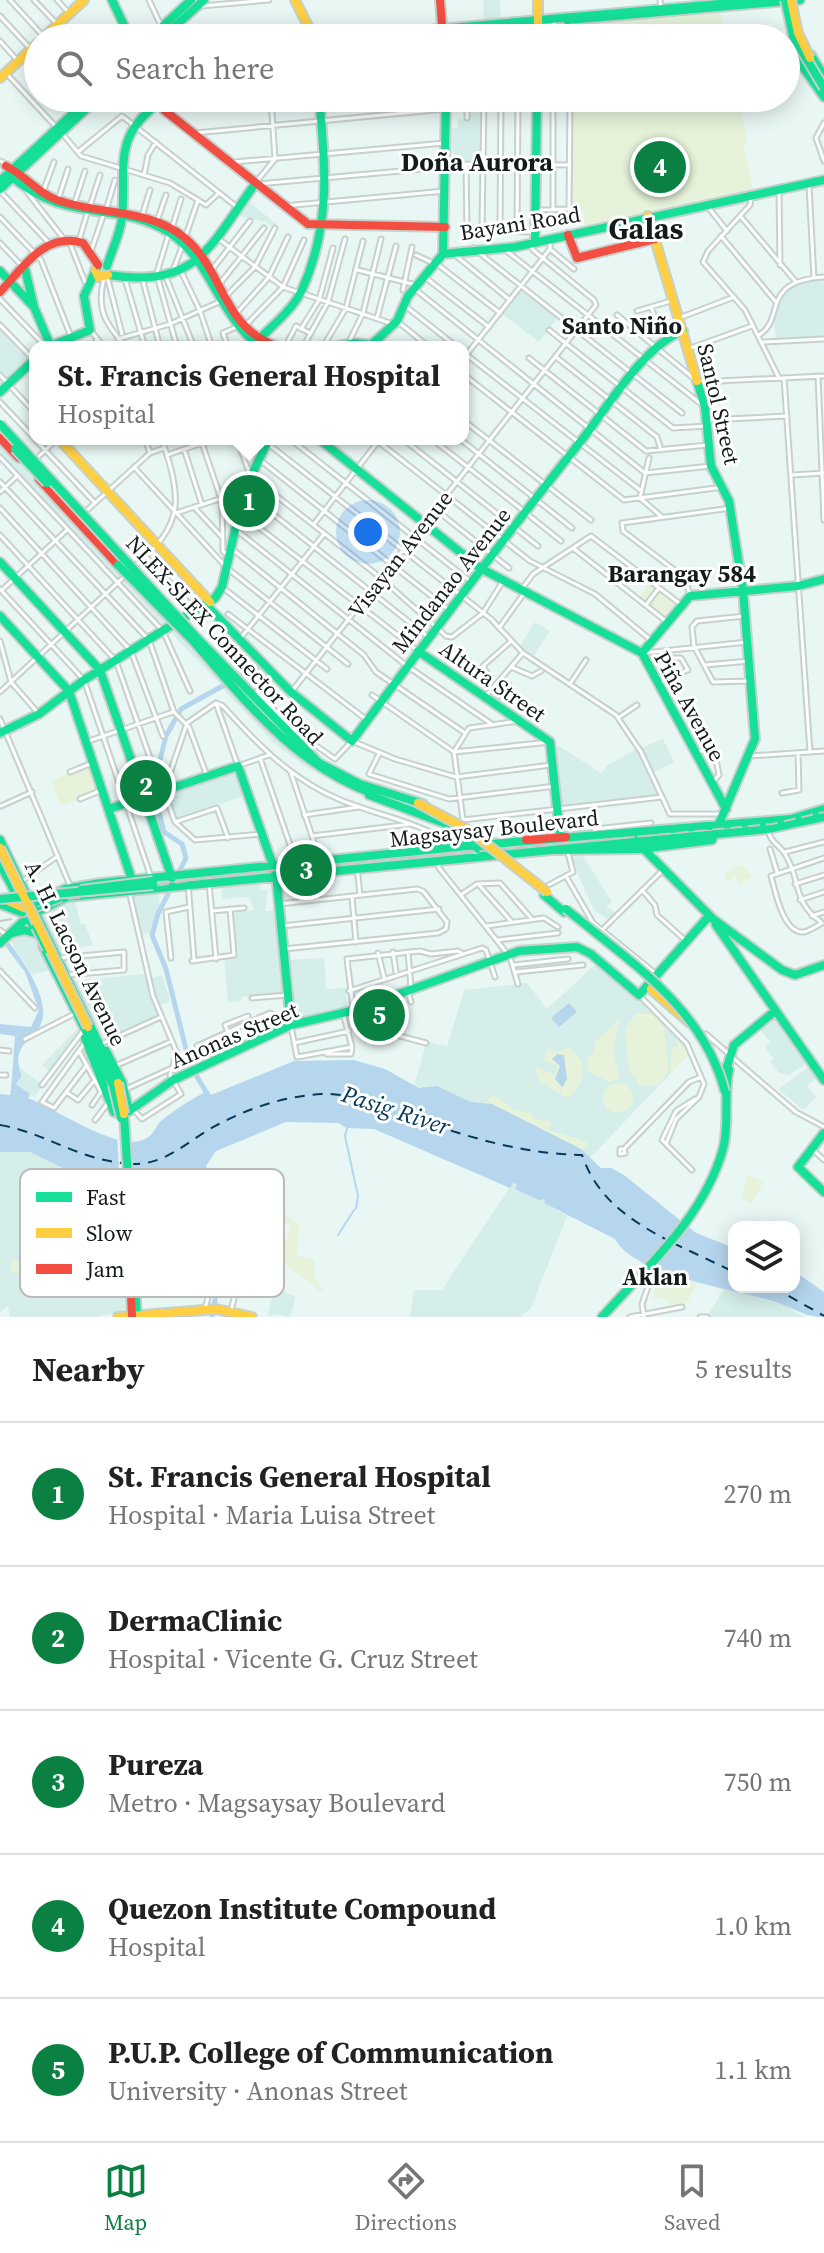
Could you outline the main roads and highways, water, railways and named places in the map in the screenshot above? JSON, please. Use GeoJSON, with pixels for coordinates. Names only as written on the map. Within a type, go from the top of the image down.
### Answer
{"type":"FeatureCollection","features":[{"type":"Feature","properties":{"kind":"main road"},"geometry":{"type":"LineString","coordinates":[[58,24],[83,0]]}},
{"type":"Feature","properties":{"kind":"main road"},"geometry":{"type":"LineString","coordinates":[[112,0],[123,24]]}},
{"type":"Feature","properties":{"kind":"main road"},"geometry":{"type":"LineString","coordinates":[[295,0],[307,24]]}},
{"type":"Feature","properties":{"kind":"main road"},"geometry":{"type":"LineString","coordinates":[[440,0],[442,24]]}},
{"type":"Feature","properties":{"kind":"main road"},"geometry":{"type":"LineString","coordinates":[[538,0],[539,24]]}},
{"type":"Feature","properties":{"kind":"main road"},"geometry":{"type":"LineString","coordinates":[[565,19],[661,4],[764,0]]}},
{"type":"Feature","properties":{"kind":"main road"},"geometry":{"type":"LineString","coordinates":[[501,24],[789,1]]}},
{"type":"Feature","properties":{"kind":"main road"},"geometry":{"type":"LineString","coordinates":[[789,1],[795,24]]}},
{"type":"Feature","properties":{"kind":"main road"},"geometry":{"type":"LineString","coordinates":[[789,1],[792,24]]}},
{"type":"Feature","properties":{"kind":"main road"},"geometry":{"type":"LineString","coordinates":[[168,24],[198,2]]}},
{"type":"Feature","properties":{"kind":"main road"},"geometry":{"type":"LineString","coordinates":[[176,24],[198,2]]}},
{"type":"Feature","properties":{"kind":"main road"},"geometry":{"type":"LineString","coordinates":[[800,36],[824,77]]}},
{"type":"Feature","properties":{"kind":"main road"},"geometry":{"type":"LineString","coordinates":[[800,49],[824,93]]}},
{"type":"Feature","properties":{"kind":"main road"},"geometry":{"type":"LineString","coordinates":[[2,75],[24,55]]}},
{"type":"Feature","properties":{"kind":"main road"},"geometry":{"type":"LineString","coordinates":[[59,130],[74,112]]}},
{"type":"Feature","properties":{"kind":"main road"},"geometry":{"type":"LineString","coordinates":[[0,181],[8,167],[81,112]]}},
{"type":"Feature","properties":{"kind":"main road"},"geometry":{"type":"LineString","coordinates":[[62,341],[90,330],[83,304],[85,282],[103,271],[122,215],[124,143],[133,124],[145,112]]}},
{"type":"Feature","properties":{"kind":"main road"},"geometry":{"type":"LineString","coordinates":[[168,112],[308,224],[445,227]]}},
{"type":"Feature","properties":{"kind":"main road"},"geometry":{"type":"LineString","coordinates":[[260,341],[300,294],[321,225],[327,200],[327,178],[321,112]]}},
{"type":"Feature","properties":{"kind":"main road"},"geometry":{"type":"LineString","coordinates":[[446,112],[445,227],[448,253]]}},
{"type":"Feature","properties":{"kind":"main road"},"geometry":{"type":"LineString","coordinates":[[533,243],[537,112]]}},
{"type":"Feature","properties":{"kind":"main road"},"geometry":{"type":"LineString","coordinates":[[0,190],[8,167]]}},
{"type":"Feature","properties":{"kind":"main road"},"geometry":{"type":"LineString","coordinates":[[8,167],[27,192],[57,207],[142,216],[171,230],[201,257],[211,271],[221,301],[239,328]]}},
{"type":"Feature","properties":{"kind":"main road"},"geometry":{"type":"LineString","coordinates":[[8,167],[42,195],[88,212]]}},
{"type":"Feature","properties":{"kind":"main road","name":"Bayani Road"},"geometry":{"type":"LineString","coordinates":[[376,341],[396,323],[423,275],[434,262],[448,253],[533,243],[824,180]]}},
{"type":"Feature","properties":{"kind":"main road"},"geometry":{"type":"LineString","coordinates":[[0,292],[49,243],[65,238],[79,240],[91,251],[103,271],[125,278],[160,278],[178,272],[201,257],[255,184]]}},
{"type":"Feature","properties":{"kind":"main road"},"geometry":{"type":"LineString","coordinates":[[122,215],[171,230]]}},
{"type":"Feature","properties":{"kind":"main road","name":"Santol Street"},"geometry":{"type":"LineString","coordinates":[[648,216],[705,407],[711,466],[731,508],[743,590],[755,739],[718,829]]}},
{"type":"Feature","properties":{"kind":"main road"},"geometry":{"type":"LineString","coordinates":[[568,235],[577,258],[655,239]]}},
{"type":"Feature","properties":{"kind":"main road"},"geometry":{"type":"LineString","coordinates":[[201,257],[221,301],[239,328],[253,341]]}},
{"type":"Feature","properties":{"kind":"main road"},"geometry":{"type":"LineString","coordinates":[[25,269],[47,341]]}},
{"type":"Feature","properties":{"kind":"main road"},"geometry":{"type":"LineString","coordinates":[[0,271],[34,307]]}},
{"type":"Feature","properties":{"kind":"main road","name":"Mindanao Avenue"},"geometry":{"type":"LineString","coordinates":[[208,604],[291,692],[352,741],[459,595],[514,527],[529,515],[547,484],[645,360],[664,338],[683,331]]}},
{"type":"Feature","properties":{"kind":"main road"},"geometry":{"type":"LineString","coordinates":[[0,392],[29,365]]}},
{"type":"Feature","properties":{"kind":"main road"},"geometry":{"type":"LineString","coordinates":[[0,428],[180,622]]}},
{"type":"Feature","properties":{"kind":"main road"},"geometry":{"type":"LineString","coordinates":[[0,428],[195,640],[319,763],[360,784],[418,802],[448,816],[474,844]]}},
{"type":"Feature","properties":{"kind":"main road","name":"NLEX-SLEX Connector Road"},"geometry":{"type":"LineString","coordinates":[[0,428],[147,583],[195,640],[290,750],[328,777],[431,811],[460,827],[564,912],[696,1028],[710,1048],[724,1094],[718,1059],[699,1025],[545,891],[476,832],[448,815],[344,779],[306,757],[195,640]]}},
{"type":"Feature","properties":{"kind":"main road"},"geometry":{"type":"LineString","coordinates":[[64,445],[158,545],[208,604]]}},
{"type":"Feature","properties":{"kind":"main road"},"geometry":{"type":"LineString","coordinates":[[3,732],[39,714],[84,680],[208,604],[222,587],[244,491],[266,445]]}},
{"type":"Feature","properties":{"kind":"main road","name":"Piña Avenue"},"geometry":{"type":"LineString","coordinates":[[326,445],[480,568],[642,653],[725,812]]}},
{"type":"Feature","properties":{"kind":"main road"},"geometry":{"type":"LineString","coordinates":[[0,562],[100,670],[120,731],[154,794],[176,881]]}},
{"type":"Feature","properties":{"kind":"main road"},"geometry":{"type":"LineString","coordinates":[[642,653],[690,596],[798,586],[824,579]]}},
{"type":"Feature","properties":{"kind":"main road"},"geometry":{"type":"LineString","coordinates":[[0,616],[69,691],[129,877]]}},
{"type":"Feature","properties":{"kind":"main road","name":"Altura Street"},"geometry":{"type":"LineString","coordinates":[[418,651],[488,694],[550,742],[558,810],[566,843]]}},
{"type":"Feature","properties":{"kind":"main road"},"geometry":{"type":"LineString","coordinates":[[109,809],[238,766],[275,871],[291,1025]]}},
{"type":"Feature","properties":{"kind":"main road"},"geometry":{"type":"LineString","coordinates":[[328,777],[349,788],[444,823],[493,856]]}},
{"type":"Feature","properties":{"kind":"main road","name":"Magsaysay Boulevard"},"geometry":{"type":"LineString","coordinates":[[30,907],[77,890],[129,877],[153,881],[209,880],[297,865],[474,844],[566,843],[718,829],[791,819],[824,809]]}},
{"type":"Feature","properties":{"kind":"main road","name":"Magsaysay Boulevard"},"geometry":{"type":"LineString","coordinates":[[718,829],[768,829],[823,818]]}},
{"type":"Feature","properties":{"kind":"main road"},"geometry":{"type":"LineString","coordinates":[[566,843],[641,849],[702,844],[712,840],[718,829]]}},
{"type":"Feature","properties":{"kind":"main road","name":"Magsaysay Boulevard"},"geometry":{"type":"LineString","coordinates":[[30,907],[49,905],[77,890],[129,891],[176,881],[275,871],[493,856],[549,849],[593,836],[632,836]]}},
{"type":"Feature","properties":{"kind":"main road"},"geometry":{"type":"LineString","coordinates":[[632,836],[641,849],[722,929],[789,974],[824,965]]}},
{"type":"Feature","properties":{"kind":"main road","name":"A. H. Lacson Avenue"},"geometry":{"type":"LineString","coordinates":[[0,840],[21,882],[37,934],[74,1014],[86,1029]]}},
{"type":"Feature","properties":{"kind":"main road"},"geometry":{"type":"LineString","coordinates":[[0,848],[86,1029],[86,1041],[114,1112],[131,1110],[119,1086]]}},
{"type":"Feature","properties":{"kind":"main road"},"geometry":{"type":"LineString","coordinates":[[0,856],[86,1029],[115,1066],[124,1114],[127,1169]]}},
{"type":"Feature","properties":{"kind":"main road"},"geometry":{"type":"LineString","coordinates":[[2,868],[14,868]]}},
{"type":"Feature","properties":{"kind":"main road","name":"A. H. Lacson Avenue"},"geometry":{"type":"LineString","coordinates":[[2,868],[13,889],[42,924],[119,1086]]}},
{"type":"Feature","properties":{"kind":"main road"},"geometry":{"type":"LineString","coordinates":[[0,899],[153,881]]}},
{"type":"Feature","properties":{"kind":"main road"},"geometry":{"type":"LineString","coordinates":[[0,899],[13,889]]}},
{"type":"Feature","properties":{"kind":"main road"},"geometry":{"type":"LineString","coordinates":[[0,899],[30,907],[6,936]]}},
{"type":"Feature","properties":{"kind":"main road"},"geometry":{"type":"LineString","coordinates":[[42,924],[49,905]]}},
{"type":"Feature","properties":{"kind":"main road","name":"Anonas Street"},"geometry":{"type":"LineString","coordinates":[[131,1110],[173,1080],[291,1025],[347,1012],[508,954],[542,947],[574,946],[591,954],[639,995],[685,940],[711,918]]}},
{"type":"Feature","properties":{"kind":"main road"},"geometry":{"type":"LineString","coordinates":[[722,929],[824,1080]]}},
{"type":"Feature","properties":{"kind":"main road"},"geometry":{"type":"LineString","coordinates":[[6,936],[24,930],[37,934]]}},
{"type":"Feature","properties":{"kind":"main road"},"geometry":{"type":"LineString","coordinates":[[602,1317],[684,1220],[715,1174],[727,1120],[730,1056],[740,1038],[776,1012]]}},
{"type":"Feature","properties":{"kind":"main road"},"geometry":{"type":"LineString","coordinates":[[727,1081],[730,1056]]}},
{"type":"Feature","properties":{"kind":"main road"},"geometry":{"type":"LineString","coordinates":[[824,1133],[798,1167],[824,1192]]}},
{"type":"Feature","properties":{"kind":"main road"},"geometry":{"type":"LineString","coordinates":[[118,1317],[210,1309],[249,1317]]}},
{"type":"Feature","properties":{"kind":"water","name":"Pasig River"},"geometry":{"type":"Polygon","coordinates":[[[0,932],[29,971],[43,1006],[41,1024],[19,1055],[22,1076],[16,1084],[30,1094],[28,1098],[86,1128],[119,1140],[133,1142],[145,1139],[166,1117],[208,1091],[211,1095],[294,1061],[354,1060],[385,1069],[419,1088],[437,1086],[471,1102],[492,1104],[581,1149],[601,1168],[611,1168],[624,1175],[696,1233],[728,1246],[728,1290],[688,1280],[643,1263],[626,1252],[615,1239],[544,1203],[545,1199],[539,1200],[515,1189],[517,1184],[513,1183],[510,1188],[374,1129],[347,1128],[338,1123],[286,1122],[216,1151],[206,1166],[208,1169],[65,1169],[30,1152],[0,1152],[0,1094],[10,1095],[15,1036],[0,1034],[0,1024],[31,1027],[39,1010],[25,972],[0,939],[0,932]]]}},
{"type":"Feature","properties":{"kind":"water"},"geometry":{"type":"Polygon","coordinates":[[[569,1003],[577,1012],[559,1027],[551,1018],[569,1003]]]}},
{"type":"Feature","properties":{"kind":"water"},"geometry":{"type":"Polygon","coordinates":[[[557,1054],[564,1055],[567,1079],[559,1093],[562,1087],[555,1079],[560,1066],[552,1059],[557,1054]]]}},
{"type":"Feature","properties":{"kind":"water"},"geometry":{"type":"Polygon","coordinates":[[[800,1275],[824,1292],[824,1317],[806,1314],[739,1293],[800,1293],[800,1275]]]}},
{"type":"Feature","properties":{"kind":"waterway"},"geometry":{"type":"LineString","coordinates":[[237,678],[261,666]]}},
{"type":"Feature","properties":{"kind":"waterway"},"geometry":{"type":"LineString","coordinates":[[208,1095],[190,1065],[166,969],[152,935],[158,914],[186,858],[182,844],[164,832],[153,788],[166,736],[181,709],[228,683]]}},
{"type":"Feature","properties":{"kind":"waterway"},"geometry":{"type":"LineString","coordinates":[[347,1128],[345,1136],[358,1196],[356,1209]]}},
{"type":"Feature","properties":{"kind":"waterway"},"geometry":{"type":"LineString","coordinates":[[338,1235],[354,1210]]}},
{"type":"Feature","properties":{"kind":"waterway"},"geometry":{"type":"LineString","coordinates":[[212,1317],[215,1297]]}},
{"type":"Feature","properties":{"kind":"railway"},"geometry":{"type":"LineString","coordinates":[[0,921],[24,917],[70,899],[225,875],[772,824],[824,812]]}},
{"type":"Feature","properties":{"kind":"place","name":"Quezon Institute Compound"},"geometry":{"type":"Point","coordinates":[660,167]}},
{"type":"Feature","properties":{"kind":"place","name":"St. Francis General Hospital"},"geometry":{"type":"Point","coordinates":[249,501]}},
{"type":"Feature","properties":{"kind":"place","name":"DermaClinic"},"geometry":{"type":"Point","coordinates":[146,786]}},
{"type":"Feature","properties":{"kind":"place","name":"Pureza"},"geometry":{"type":"Point","coordinates":[306,870]}},
{"type":"Feature","properties":{"kind":"place","name":"P.U.P. College of Communication"},"geometry":{"type":"Point","coordinates":[379,1015]}},
{"type":"Feature","properties":{"kind":"district","name":"Doña Aurora"},"geometry":{"type":"Point","coordinates":[477,162]}},
{"type":"Feature","properties":{"kind":"district","name":"Galas"},"geometry":{"type":"Point","coordinates":[646,228]}},
{"type":"Feature","properties":{"kind":"district","name":"Santo Niño"},"geometry":{"type":"Point","coordinates":[622,325]}},
{"type":"Feature","properties":{"kind":"district","name":"Barangay 584"},"geometry":{"type":"Point","coordinates":[682,573]}},
{"type":"Feature","properties":{"kind":"district","name":"Aklan"},"geometry":{"type":"Point","coordinates":[655,1276]}}]}
